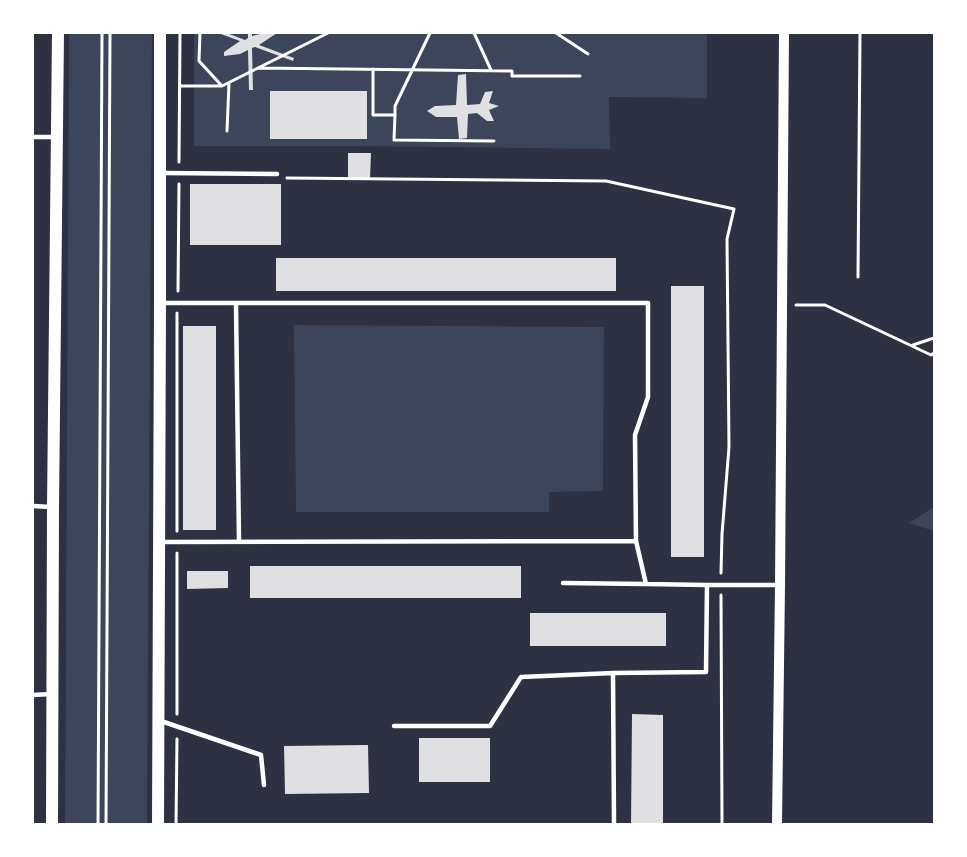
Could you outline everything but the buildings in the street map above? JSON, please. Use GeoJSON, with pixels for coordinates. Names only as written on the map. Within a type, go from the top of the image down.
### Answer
{"type":"FeatureCollection","features":[{"type":"Feature","properties":{"kind":"main road"},"geometry":{"type":"LineString","coordinates":[[52,824],[58,33]]}},
{"type":"Feature","properties":{"kind":"main road"},"geometry":{"type":"LineString","coordinates":[[158,824],[160,33]]}},
{"type":"Feature","properties":{"kind":"street"},"geometry":{"type":"LineString","coordinates":[[777,824],[784,33]]}},
{"type":"Feature","properties":{"kind":"lane"},"geometry":{"type":"LineString","coordinates":[[33,137],[56,137]]}},
{"type":"Feature","properties":{"kind":"lane"},"geometry":{"type":"LineString","coordinates":[[159,173],[277,174]]}},
{"type":"Feature","properties":{"kind":"lane"},"geometry":{"type":"LineString","coordinates":[[160,303],[648,303],[648,397],[635,435],[636,541],[646,584]]}},
{"type":"Feature","properties":{"kind":"lane"},"geometry":{"type":"LineString","coordinates":[[236,303],[239,542]]}},
{"type":"Feature","properties":{"kind":"lane"},"geometry":{"type":"LineString","coordinates":[[33,506],[53,507]]}},
{"type":"Feature","properties":{"kind":"lane"},"geometry":{"type":"LineString","coordinates":[[159,542],[636,541]]}},
{"type":"Feature","properties":{"kind":"lane"},"geometry":{"type":"LineString","coordinates":[[563,583],[780,585]]}},
{"type":"Feature","properties":{"kind":"lane"},"geometry":{"type":"LineString","coordinates":[[394,726],[490,726],[521,677],[706,672],[707,585]]}},
{"type":"Feature","properties":{"kind":"lane"},"geometry":{"type":"LineString","coordinates":[[613,673],[614,824]]}},
{"type":"Feature","properties":{"kind":"lane"},"geometry":{"type":"LineString","coordinates":[[33,695],[53,694]]}},
{"type":"Feature","properties":{"kind":"lane"},"geometry":{"type":"LineString","coordinates":[[158,720],[261,755],[264,785]]}},
{"type":"Feature","properties":{"kind":"path"},"geometry":{"type":"LineString","coordinates":[[98,824],[102,33]]}},
{"type":"Feature","properties":{"kind":"path"},"geometry":{"type":"LineString","coordinates":[[106,824],[110,33]]}},
{"type":"Feature","properties":{"kind":"path"},"geometry":{"type":"LineString","coordinates":[[179,166],[180,33]]}},
{"type":"Feature","properties":{"kind":"path"},"geometry":{"type":"LineString","coordinates":[[200,33],[199,61],[222,86]]}},
{"type":"Feature","properties":{"kind":"path"},"geometry":{"type":"LineString","coordinates":[[180,86],[222,86],[328,33]]}},
{"type":"Feature","properties":{"kind":"path"},"geometry":{"type":"LineString","coordinates":[[430,33],[395,106],[394,140],[494,141]]}},
{"type":"Feature","properties":{"kind":"path"},"geometry":{"type":"LineString","coordinates":[[474,33],[491,70]]}},
{"type":"Feature","properties":{"kind":"path"},"geometry":{"type":"LineString","coordinates":[[556,33],[588,54]]}},
{"type":"Feature","properties":{"kind":"path"},"geometry":{"type":"LineString","coordinates":[[858,277],[860,33]]}},
{"type":"Feature","properties":{"kind":"path"},"geometry":{"type":"LineString","coordinates":[[258,68],[491,70],[512,71],[512,76],[580,76]]}},
{"type":"Feature","properties":{"kind":"path"},"geometry":{"type":"LineString","coordinates":[[373,69],[373,115],[395,115]]}},
{"type":"Feature","properties":{"kind":"path"},"geometry":{"type":"LineString","coordinates":[[227,131],[229,83]]}},
{"type":"Feature","properties":{"kind":"path"},"geometry":{"type":"LineString","coordinates":[[177,716],[179,177]]}},
{"type":"Feature","properties":{"kind":"path"},"geometry":{"type":"LineString","coordinates":[[286,178],[606,181],[734,209],[727,239],[729,447],[722,534],[721,585],[722,824]]}},
{"type":"Feature","properties":{"kind":"path"},"geometry":{"type":"LineString","coordinates":[[782,305],[825,305],[931,355],[934,354]]}},
{"type":"Feature","properties":{"kind":"path"},"geometry":{"type":"LineString","coordinates":[[912,345],[934,338]]}},
{"type":"Feature","properties":{"kind":"path"},"geometry":{"type":"LineString","coordinates":[[176,824],[177,739]]}},
{"type":"Feature","properties":{"kind":"shaded area"},"geometry":{"type":"Polygon","coordinates":[[[69,33],[152,33],[147,824],[65,824],[69,33]]]}},
{"type":"Feature","properties":{"kind":"shaded area"},"geometry":{"type":"Polygon","coordinates":[[[194,33],[707,33],[707,98],[609,97],[610,149],[194,146],[194,33]]]}},
{"type":"Feature","properties":{"kind":"shaded area"},"geometry":{"type":"Polygon","coordinates":[[[294,325],[604,327],[603,491],[549,492],[549,512],[296,512],[294,325]]]}},
{"type":"Feature","properties":{"kind":"shaded area"},"geometry":{"type":"Polygon","coordinates":[[[934,507],[934,531],[909,523],[934,507]]]}}]}
